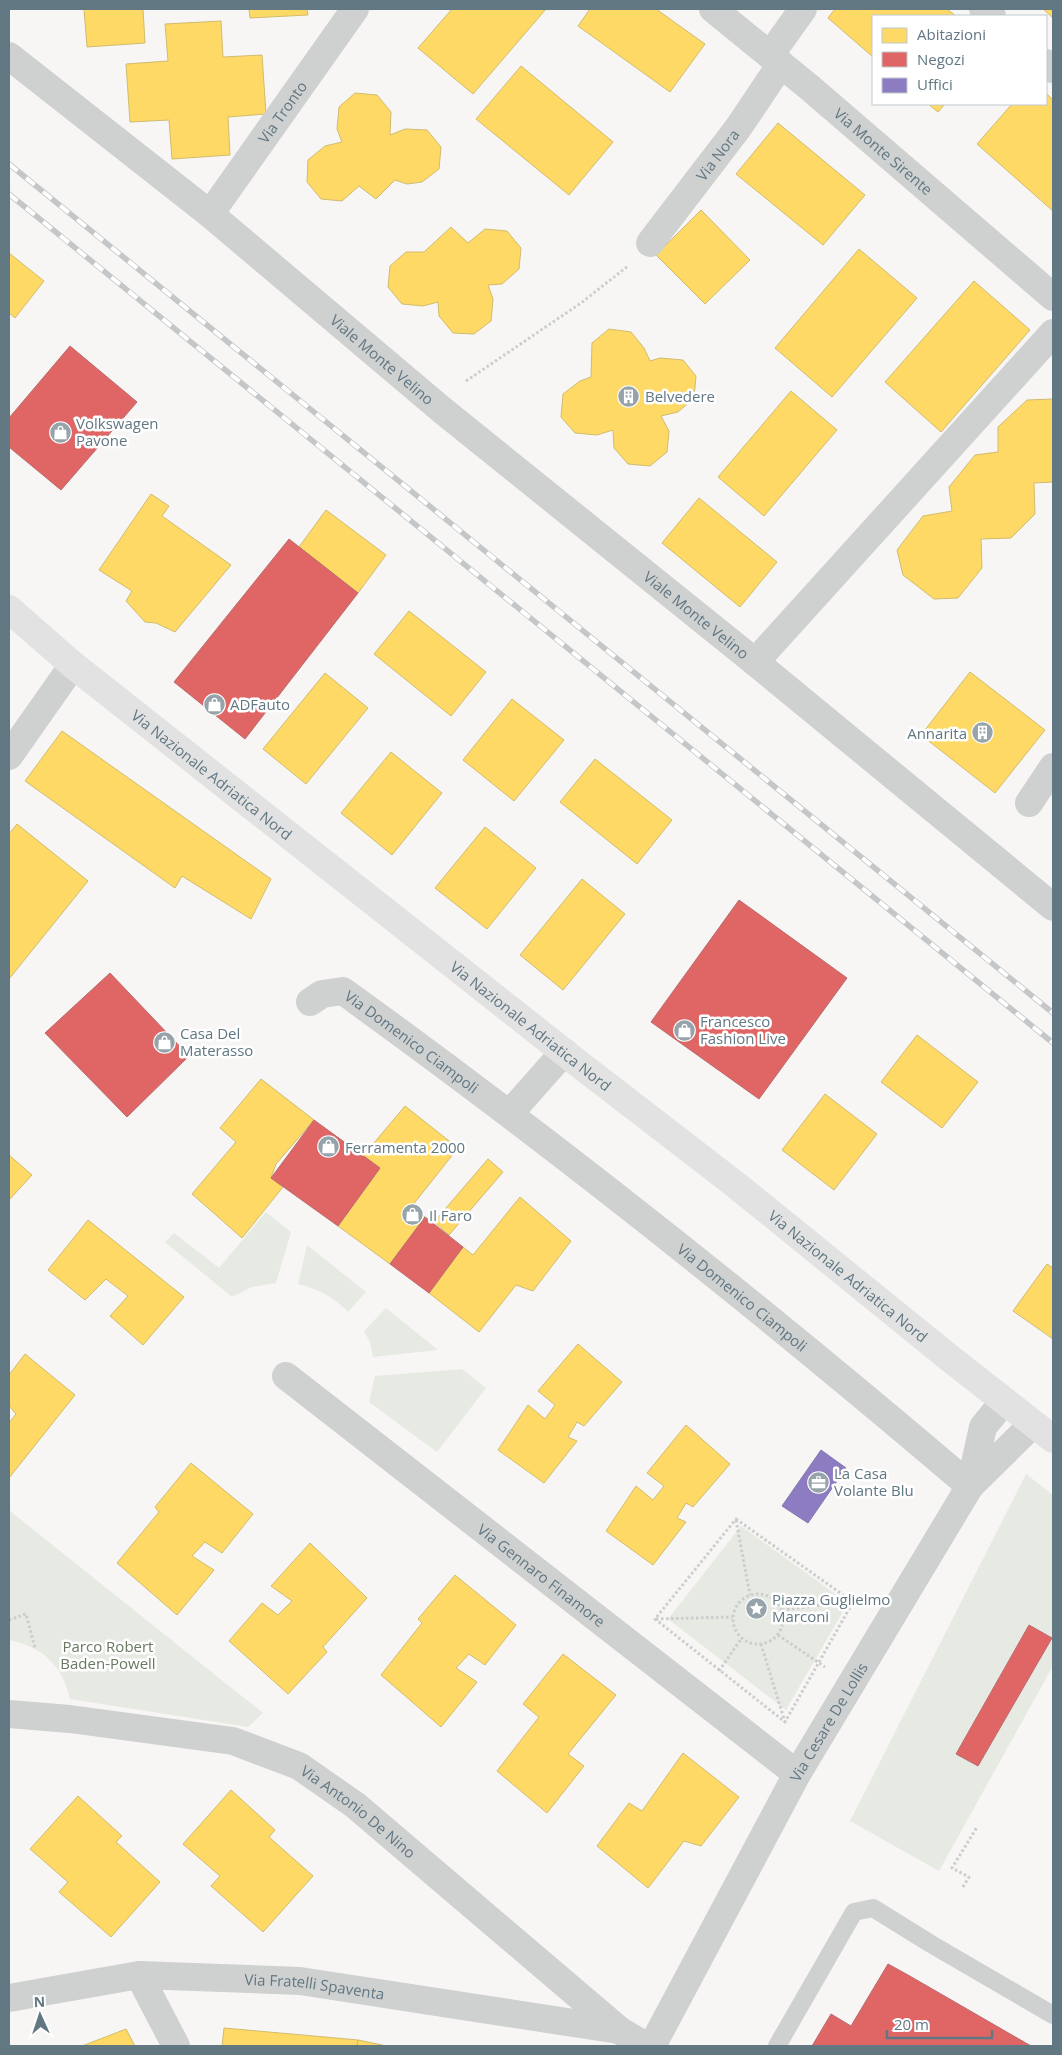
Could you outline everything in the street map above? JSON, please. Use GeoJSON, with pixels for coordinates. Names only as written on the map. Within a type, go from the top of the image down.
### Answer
{"type":"FeatureCollection","features":[{"type":"Feature","properties":{"kind":"main road","name":"Via Nazionale Adriatica Nord"},"geometry":{"type":"LineString","coordinates":[[9,609],[73,665],[736,1185],[1043,1431]]}},
{"type":"Feature","properties":{"kind":"street","name":"Via Tronto"},"geometry":{"type":"LineString","coordinates":[[210,214],[355,9]]}},
{"type":"Feature","properties":{"kind":"street","name":"Via Monte Sirente"},"geometry":{"type":"LineString","coordinates":[[714,9],[809,87],[1053,297]]}},
{"type":"Feature","properties":{"kind":"street","name":"Via Nora"},"geometry":{"type":"LineString","coordinates":[[650,243],[738,128],[770,55],[803,9]]}},
{"type":"Feature","properties":{"kind":"street","name":"Viale Monte Velino"},"geometry":{"type":"LineString","coordinates":[[9,56],[210,214],[442,410],[755,662],[1053,907]]}},
{"type":"Feature","properties":{"kind":"street","name":"Viale Monte Velino"},"geometry":{"type":"LineString","coordinates":[[755,662],[1053,333]]}},
{"type":"Feature","properties":{"kind":"street"},"geometry":{"type":"LineString","coordinates":[[9,756],[73,665]]}},
{"type":"Feature","properties":{"kind":"street"},"geometry":{"type":"LineString","coordinates":[[1029,803],[1053,767]]}},
{"type":"Feature","properties":{"kind":"street","name":"Via Domenico Ciampoli"},"geometry":{"type":"LineString","coordinates":[[310,1002],[322,994],[343,990],[510,1113],[745,1298],[970,1486]]}},
{"type":"Feature","properties":{"kind":"street"},"geometry":{"type":"LineString","coordinates":[[510,1113],[564,1052]]}},
{"type":"Feature","properties":{"kind":"street","name":"Via Gennaro Finamore"},"geometry":{"type":"LineString","coordinates":[[286,1376],[797,1774]]}},
{"type":"Feature","properties":{"kind":"street","name":"Via Cesare De Lollis"},"geometry":{"type":"LineString","coordinates":[[652,2046],[797,1774],[970,1486],[983,1427],[1004,1401]]}},
{"type":"Feature","properties":{"kind":"street"},"geometry":{"type":"LineString","coordinates":[[970,1486],[1043,1431]]}},
{"type":"Feature","properties":{"kind":"street","name":"Via Antonio De Nino"},"geometry":{"type":"LineString","coordinates":[[9,1714],[70,1719],[233,1742],[299,1766],[355,1806],[619,2030],[646,2046]]}},
{"type":"Feature","properties":{"kind":"street"},"geometry":{"type":"LineString","coordinates":[[138,1975],[176,2046]]}},
{"type":"Feature","properties":{"kind":"street","name":"Via Fratelli Spaventa"},"geometry":{"type":"LineString","coordinates":[[9,1998],[138,1975],[300,1981],[619,2030]]}},
{"type":"Feature","properties":{"kind":"lane"},"geometry":{"type":"LineString","coordinates":[[777,2046],[854,1912],[873,1908],[1053,2015]]}},
{"type":"Feature","properties":{"kind":"path"},"geometry":{"type":"LineString","coordinates":[[466,381],[581,303],[639,258],[650,243]]}},
{"type":"Feature","properties":{"kind":"path"},"geometry":{"type":"LineString","coordinates":[[736,1519],[750,1594]]}},
{"type":"Feature","properties":{"kind":"path"},"geometry":{"type":"LineString","coordinates":[[736,1519],[853,1602]]}},
{"type":"Feature","properties":{"kind":"path"},"geometry":{"type":"LineString","coordinates":[[655,1619],[736,1519]]}},
{"type":"Feature","properties":{"kind":"path"},"geometry":{"type":"LineString","coordinates":[[750,1594],[766,1595],[778,1604],[782,1610],[784,1619],[778,1635],[767,1642],[761,1644],[746,1642],[736,1632],[732,1617],[738,1603],[750,1594]]}},
{"type":"Feature","properties":{"kind":"path"},"geometry":{"type":"LineString","coordinates":[[782,1610],[853,1602]]}},
{"type":"Feature","properties":{"kind":"path"},"geometry":{"type":"LineString","coordinates":[[785,1722],[853,1602]]}},
{"type":"Feature","properties":{"kind":"path"},"geometry":{"type":"LineString","coordinates":[[9,1620],[26,1614],[35,1648]]}},
{"type":"Feature","properties":{"kind":"path"},"geometry":{"type":"LineString","coordinates":[[655,1619],[732,1617]]}},
{"type":"Feature","properties":{"kind":"path"},"geometry":{"type":"LineString","coordinates":[[655,1619],[785,1722]]}},
{"type":"Feature","properties":{"kind":"path"},"geometry":{"type":"LineString","coordinates":[[778,1635],[819,1663]]}},
{"type":"Feature","properties":{"kind":"path"},"geometry":{"type":"LineString","coordinates":[[720,1669],[741,1639]]}},
{"type":"Feature","properties":{"kind":"path"},"geometry":{"type":"LineString","coordinates":[[761,1644],[785,1722]]}},
{"type":"Feature","properties":{"kind":"path"},"geometry":{"type":"LineString","coordinates":[[963,1887],[969,1877],[952,1868],[977,1827]]}},
{"type":"Feature","properties":{"kind":"green space"},"geometry":{"type":"Polygon","coordinates":[[[266,1212],[291,1232],[276,1283],[252,1287],[232,1297],[165,1242],[174,1233],[219,1268],[266,1212]]]}},
{"type":"Feature","properties":{"kind":"green space"},"geometry":{"type":"Polygon","coordinates":[[[307,1245],[366,1292],[348,1312],[325,1294],[298,1284],[307,1245]]]}},
{"type":"Feature","properties":{"kind":"green space"},"geometry":{"type":"Polygon","coordinates":[[[386,1308],[438,1350],[373,1357],[370,1342],[364,1331],[386,1308]]]}},
{"type":"Feature","properties":{"kind":"green space"},"geometry":{"type":"Polygon","coordinates":[[[462,1369],[486,1388],[437,1452],[369,1402],[375,1376],[462,1369]]]}},
{"type":"Feature","properties":{"kind":"green space"},"geometry":{"type":"Polygon","coordinates":[[[1026,1474],[1053,1495],[1053,1666],[939,1871],[850,1821],[1026,1474]]]}},
{"type":"Feature","properties":{"kind":"green space","name":"Parco Robert Baden-Powell"},"geometry":{"type":"Polygon","coordinates":[[[10,1511],[263,1713],[248,1727],[70,1699],[62,1676],[49,1659],[32,1647],[9,1640],[10,1511]]]}},
{"type":"Feature","properties":{"kind":"green space"},"geometry":{"type":"Polygon","coordinates":[[[741,1526],[848,1603],[786,1710],[668,1619],[741,1526]]]}},
{"type":"Feature","properties":{"kind":"building: Abitazioni"},"geometry":{"type":"Polygon","coordinates":[[[84,9],[143,9],[145,43],[87,47],[84,9]]]}},
{"type":"Feature","properties":{"kind":"building: Abitazioni"},"geometry":{"type":"Polygon","coordinates":[[[249,9],[307,9],[308,15],[250,18],[249,9]]]}},
{"type":"Feature","properties":{"kind":"building: Abitazioni"},"geometry":{"type":"Polygon","coordinates":[[[452,9],[546,9],[473,94],[418,48],[452,9]]]}},
{"type":"Feature","properties":{"kind":"building: Abitazioni"},"geometry":{"type":"Polygon","coordinates":[[[590,9],[656,9],[705,44],[670,92],[578,26],[590,9]]]}},
{"type":"Feature","properties":{"kind":"building: Abitazioni"},"geometry":{"type":"Polygon","coordinates":[[[835,9],[947,9],[955,15],[872,15],[872,56],[828,18],[835,9]]]}},
{"type":"Feature","properties":{"kind":"building: Abitazioni"},"geometry":{"type":"Polygon","coordinates":[[[1043,9],[1053,9],[1053,18],[1043,9]]]}},
{"type":"Feature","properties":{"kind":"building: Abitazioni"},"geometry":{"type":"Polygon","coordinates":[[[221,21],[223,57],[262,55],[266,114],[228,117],[230,155],[172,159],[169,120],[130,122],[126,64],[168,61],[165,24],[221,21]]]}},
{"type":"Feature","properties":{"kind":"building: Abitazioni"},"geometry":{"type":"Polygon","coordinates":[[[521,66],[613,142],[569,195],[476,119],[521,66]]]}},
{"type":"Feature","properties":{"kind":"building: Abitazioni"},"geometry":{"type":"Polygon","coordinates":[[[355,93],[377,95],[391,112],[390,135],[405,129],[427,130],[441,147],[439,169],[422,182],[407,184],[395,180],[376,199],[359,186],[342,201],[321,199],[307,182],[308,160],[325,146],[342,142],[337,129],[339,107],[355,93]]]}},
{"type":"Feature","properties":{"kind":"building: Abitazioni"},"geometry":{"type":"Polygon","coordinates":[[[1047,94],[1053,100],[1053,211],[977,144],[1011,105],[1047,105],[1047,94]]]}},
{"type":"Feature","properties":{"kind":"building: Abitazioni"},"geometry":{"type":"Polygon","coordinates":[[[929,105],[944,105],[938,112],[929,105]]]}},
{"type":"Feature","properties":{"kind":"building: Abitazioni"},"geometry":{"type":"Polygon","coordinates":[[[778,123],[865,195],[823,245],[736,174],[778,123]]]}},
{"type":"Feature","properties":{"kind":"building: Abitazioni"},"geometry":{"type":"Polygon","coordinates":[[[701,210],[750,260],[705,304],[656,255],[701,210]]]}},
{"type":"Feature","properties":{"kind":"building: Abitazioni"},"geometry":{"type":"Polygon","coordinates":[[[451,227],[468,243],[485,229],[507,231],[521,248],[519,269],[502,284],[488,285],[493,299],[491,321],[474,334],[453,333],[439,316],[438,302],[423,306],[402,304],[388,287],[390,266],[406,252],[424,252],[451,227]]]}},
{"type":"Feature","properties":{"kind":"building: Abitazioni"},"geometry":{"type":"Polygon","coordinates":[[[859,249],[917,298],[832,397],[775,348],[859,249]]]}},
{"type":"Feature","properties":{"kind":"building: Abitazioni"},"geometry":{"type":"Polygon","coordinates":[[[9,253],[44,281],[15,318],[9,313],[9,253]]]}},
{"type":"Feature","properties":{"kind":"building: Abitazioni"},"geometry":{"type":"Polygon","coordinates":[[[974,281],[1030,330],[941,432],[885,382],[974,281]]]}},
{"type":"Feature","properties":{"kind":"building: Abitazioni","name":"Belvedere"},"geometry":{"type":"Polygon","coordinates":[[[609,329],[631,332],[644,348],[650,361],[660,358],[683,360],[696,376],[694,398],[678,412],[661,416],[669,431],[667,452],[650,466],[628,464],[614,448],[613,430],[597,435],[575,433],[561,417],[563,394],[580,381],[591,377],[592,343],[609,329]]]}},
{"type":"Feature","properties":{"kind":"building: Abitazioni"},"geometry":{"type":"Polygon","coordinates":[[[791,391],[837,430],[764,516],[718,477],[791,391]]]}},
{"type":"Feature","properties":{"kind":"building: Abitazioni"},"geometry":{"type":"Polygon","coordinates":[[[1053,399],[1053,482],[1034,483],[1035,514],[1011,538],[981,539],[982,568],[958,598],[934,599],[903,575],[897,550],[923,516],[952,511],[949,487],[975,455],[998,452],[998,427],[1027,400],[1053,399]]]}},
{"type":"Feature","properties":{"kind":"building: Abitazioni"},"geometry":{"type":"Polygon","coordinates":[[[151,494],[169,506],[162,516],[231,565],[175,632],[156,623],[145,622],[126,601],[132,591],[99,570],[151,494]]]}},
{"type":"Feature","properties":{"kind":"building: Abitazioni"},"geometry":{"type":"Polygon","coordinates":[[[699,498],[777,562],[740,607],[662,543],[699,498]]]}},
{"type":"Feature","properties":{"kind":"building: Abitazioni"},"geometry":{"type":"Polygon","coordinates":[[[326,510],[386,555],[358,593],[299,547],[326,510]]]}},
{"type":"Feature","properties":{"kind":"building: Abitazioni"},"geometry":{"type":"Polygon","coordinates":[[[409,611],[486,672],[451,716],[374,654],[409,611]]]}},
{"type":"Feature","properties":{"kind":"building: Abitazioni","name":"Annarita"},"geometry":{"type":"Polygon","coordinates":[[[970,672],[1045,730],[995,793],[921,735],[970,672]]]}},
{"type":"Feature","properties":{"kind":"building: Abitazioni"},"geometry":{"type":"Polygon","coordinates":[[[325,673],[368,708],[306,784],[263,749],[325,673]]]}},
{"type":"Feature","properties":{"kind":"building: Abitazioni"},"geometry":{"type":"Polygon","coordinates":[[[512,699],[564,740],[514,801],[463,760],[512,699]]]}},
{"type":"Feature","properties":{"kind":"building: Abitazioni"},"geometry":{"type":"Polygon","coordinates":[[[62,731],[271,879],[251,919],[182,876],[175,888],[25,781],[62,731]]]}},
{"type":"Feature","properties":{"kind":"building: Abitazioni"},"geometry":{"type":"Polygon","coordinates":[[[391,752],[442,793],[392,855],[341,813],[391,752]]]}},
{"type":"Feature","properties":{"kind":"building: Abitazioni"},"geometry":{"type":"Polygon","coordinates":[[[595,759],[672,820],[637,864],[560,802],[595,759]]]}},
{"type":"Feature","properties":{"kind":"building: Abitazioni"},"geometry":{"type":"Polygon","coordinates":[[[17,824],[88,881],[9,979],[9,834],[17,824]]]}},
{"type":"Feature","properties":{"kind":"building: Abitazioni"},"geometry":{"type":"Polygon","coordinates":[[[485,827],[536,868],[487,929],[435,888],[485,827]]]}},
{"type":"Feature","properties":{"kind":"building: Abitazioni"},"geometry":{"type":"Polygon","coordinates":[[[582,879],[625,914],[563,990],[520,955],[582,879]]]}},
{"type":"Feature","properties":{"kind":"building: Abitazioni"},"geometry":{"type":"Polygon","coordinates":[[[917,1035],[978,1082],[942,1128],[881,1082],[917,1035]]]}},
{"type":"Feature","properties":{"kind":"building: Abitazioni"},"geometry":{"type":"Polygon","coordinates":[[[261,1079],[314,1120],[276,1164],[271,1178],[283,1187],[242,1238],[192,1194],[236,1142],[220,1128],[261,1079]]]}},
{"type":"Feature","properties":{"kind":"building: Abitazioni"},"geometry":{"type":"Polygon","coordinates":[[[825,1094],[877,1134],[834,1190],[782,1150],[825,1094]]]}},
{"type":"Feature","properties":{"kind":"building: Abitazioni"},"geometry":{"type":"Polygon","coordinates":[[[405,1106],[458,1148],[412,1206],[425,1217],[390,1264],[338,1226],[380,1168],[363,1156],[405,1106]]]}},
{"type":"Feature","properties":{"kind":"building: Abitazioni"},"geometry":{"type":"Polygon","coordinates":[[[9,1155],[32,1175],[9,1200],[9,1155]]]}},
{"type":"Feature","properties":{"kind":"building: Abitazioni"},"geometry":{"type":"Polygon","coordinates":[[[488,1159],[503,1172],[449,1235],[434,1222],[488,1159]]]}},
{"type":"Feature","properties":{"kind":"building: Abitazioni"},"geometry":{"type":"Polygon","coordinates":[[[520,1197],[571,1241],[533,1291],[516,1285],[479,1332],[429,1293],[463,1247],[473,1255],[520,1197]]]}},
{"type":"Feature","properties":{"kind":"building: Abitazioni"},"geometry":{"type":"Polygon","coordinates":[[[88,1220],[184,1297],[143,1345],[110,1316],[128,1296],[106,1279],[85,1300],[48,1270],[88,1220]]]}},
{"type":"Feature","properties":{"kind":"building: Abitazioni"},"geometry":{"type":"Polygon","coordinates":[[[1047,1264],[1053,1268],[1053,1339],[1013,1311],[1047,1264]]]}},
{"type":"Feature","properties":{"kind":"building: Abitazioni"},"geometry":{"type":"Polygon","coordinates":[[[578,1344],[622,1382],[584,1426],[577,1422],[568,1437],[577,1441],[544,1483],[498,1450],[528,1405],[545,1419],[555,1405],[538,1391],[578,1344]]]}},
{"type":"Feature","properties":{"kind":"building: Abitazioni"},"geometry":{"type":"Polygon","coordinates":[[[25,1354],[75,1395],[9,1478],[9,1423],[16,1414],[9,1406],[9,1375],[25,1354]]]}},
{"type":"Feature","properties":{"kind":"building: Abitazioni"},"geometry":{"type":"Polygon","coordinates":[[[686,1425],[730,1464],[693,1507],[686,1503],[677,1518],[686,1522],[653,1565],[606,1531],[636,1486],[653,1500],[664,1486],[647,1473],[686,1425]]]}},
{"type":"Feature","properties":{"kind":"building: Abitazioni"},"geometry":{"type":"Polygon","coordinates":[[[191,1463],[253,1514],[222,1553],[205,1542],[192,1556],[214,1570],[177,1615],[117,1563],[159,1512],[155,1507],[191,1463]]]}},
{"type":"Feature","properties":{"kind":"building: Abitazioni"},"geometry":{"type":"Polygon","coordinates":[[[310,1543],[367,1598],[323,1647],[327,1652],[288,1694],[229,1641],[262,1603],[278,1615],[292,1601],[271,1586],[310,1543]]]}},
{"type":"Feature","properties":{"kind":"building: Abitazioni"},"geometry":{"type":"Polygon","coordinates":[[[455,1575],[516,1625],[485,1665],[469,1654],[456,1668],[477,1682],[441,1727],[381,1675],[422,1623],[418,1619],[455,1575]]]}},
{"type":"Feature","properties":{"kind":"building: Abitazioni"},"geometry":{"type":"Polygon","coordinates":[[[563,1654],[616,1695],[568,1754],[584,1766],[547,1813],[497,1771],[539,1717],[523,1704],[563,1654]]]}},
{"type":"Feature","properties":{"kind":"building: Abitazioni"},"geometry":{"type":"Polygon","coordinates":[[[683,1753],[739,1797],[701,1846],[684,1841],[648,1888],[597,1846],[629,1803],[642,1811],[683,1753]]]}},
{"type":"Feature","properties":{"kind":"building: Abitazioni"},"geometry":{"type":"Polygon","coordinates":[[[231,1790],[275,1830],[269,1837],[313,1876],[263,1932],[211,1886],[220,1876],[183,1844],[231,1790]]]}},
{"type":"Feature","properties":{"kind":"building: Abitazioni"},"geometry":{"type":"Polygon","coordinates":[[[78,1796],[122,1836],[116,1842],[160,1882],[111,1937],[59,1892],[68,1882],[30,1849],[78,1796]]]}},
{"type":"Feature","properties":{"kind":"building: Abitazioni"},"geometry":{"type":"Polygon","coordinates":[[[224,2028],[358,2040],[357,2046],[222,2046],[224,2028]]]}},
{"type":"Feature","properties":{"kind":"building: Abitazioni"},"geometry":{"type":"Polygon","coordinates":[[[126,2029],[135,2046],[82,2046],[126,2029]]]}},
{"type":"Feature","properties":{"kind":"building: Abitazioni"},"geometry":{"type":"Polygon","coordinates":[[[358,2040],[387,2046],[357,2046],[358,2040]]]}},
{"type":"Feature","properties":{"kind":"building: Negozi","name":"Volkswagen Pavone"},"geometry":{"type":"Polygon","coordinates":[[[70,346],[137,402],[61,490],[9,447],[9,418],[70,346]]]}},
{"type":"Feature","properties":{"kind":"building: Negozi"},"geometry":{"type":"Polygon","coordinates":[[[289,539],[358,593],[245,739],[174,682],[289,539]]]}},
{"type":"Feature","properties":{"kind":"building: Negozi"},"geometry":{"type":"Polygon","coordinates":[[[739,900],[847,978],[759,1099],[651,1022],[739,900]]]}},
{"type":"Feature","properties":{"kind":"building: Negozi"},"geometry":{"type":"Polygon","coordinates":[[[110,973],[189,1056],[127,1117],[45,1033],[110,973]]]}},
{"type":"Feature","properties":{"kind":"building: Negozi"},"geometry":{"type":"Polygon","coordinates":[[[314,1120],[380,1168],[338,1226],[271,1178],[314,1120]]]}},
{"type":"Feature","properties":{"kind":"building: Negozi"},"geometry":{"type":"Polygon","coordinates":[[[425,1217],[463,1247],[429,1293],[390,1264],[425,1217]]]}},
{"type":"Feature","properties":{"kind":"building: Negozi"},"geometry":{"type":"Polygon","coordinates":[[[1029,1625],[1052,1638],[978,1766],[956,1754],[1029,1625]]]}},
{"type":"Feature","properties":{"kind":"building: Negozi"},"geometry":{"type":"Polygon","coordinates":[[[888,1964],[1031,2046],[812,2046],[831,2014],[851,2026],[888,1964]]]}},
{"type":"Feature","properties":{"kind":"building: Uffici","name":"La Casa Volante Blu"},"geometry":{"type":"Polygon","coordinates":[[[821,1450],[846,1468],[808,1523],[782,1506],[821,1450]]]}},
{"type":"Feature","properties":{"kind":"railway"},"geometry":{"type":"LineString","coordinates":[[9,164],[1053,1013]]}},
{"type":"Feature","properties":{"kind":"railway"},"geometry":{"type":"LineString","coordinates":[[9,194],[1053,1043]]}},
{"type":"Feature","properties":{"kind":"place","name":"Belvedere"},"geometry":{"type":"Point","coordinates":[629,396]}},
{"type":"Feature","properties":{"kind":"place","name":"Volkswagen Pavone"},"geometry":{"type":"Point","coordinates":[60,432]}},
{"type":"Feature","properties":{"kind":"place","name":"ADFauto"},"geometry":{"type":"Point","coordinates":[214,704]}},
{"type":"Feature","properties":{"kind":"place","name":"Annarita"},"geometry":{"type":"Point","coordinates":[983,733]}},
{"type":"Feature","properties":{"kind":"place","name":"Francesco Fashion Live"},"geometry":{"type":"Point","coordinates":[684,1030]}},
{"type":"Feature","properties":{"kind":"place","name":"Casa Del Materasso"},"geometry":{"type":"Point","coordinates":[164,1042]}},
{"type":"Feature","properties":{"kind":"place","name":"Ferramenta 2000"},"geometry":{"type":"Point","coordinates":[329,1147]}},
{"type":"Feature","properties":{"kind":"place","name":"Il Faro"},"geometry":{"type":"Point","coordinates":[413,1215]}},
{"type":"Feature","properties":{"kind":"place","name":"La Casa Volante Blu"},"geometry":{"type":"Point","coordinates":[818,1482]}},
{"type":"Feature","properties":{"kind":"place","name":"Piazza Guglielmo Marconi"},"geometry":{"type":"Point","coordinates":[756,1608]}}]}
